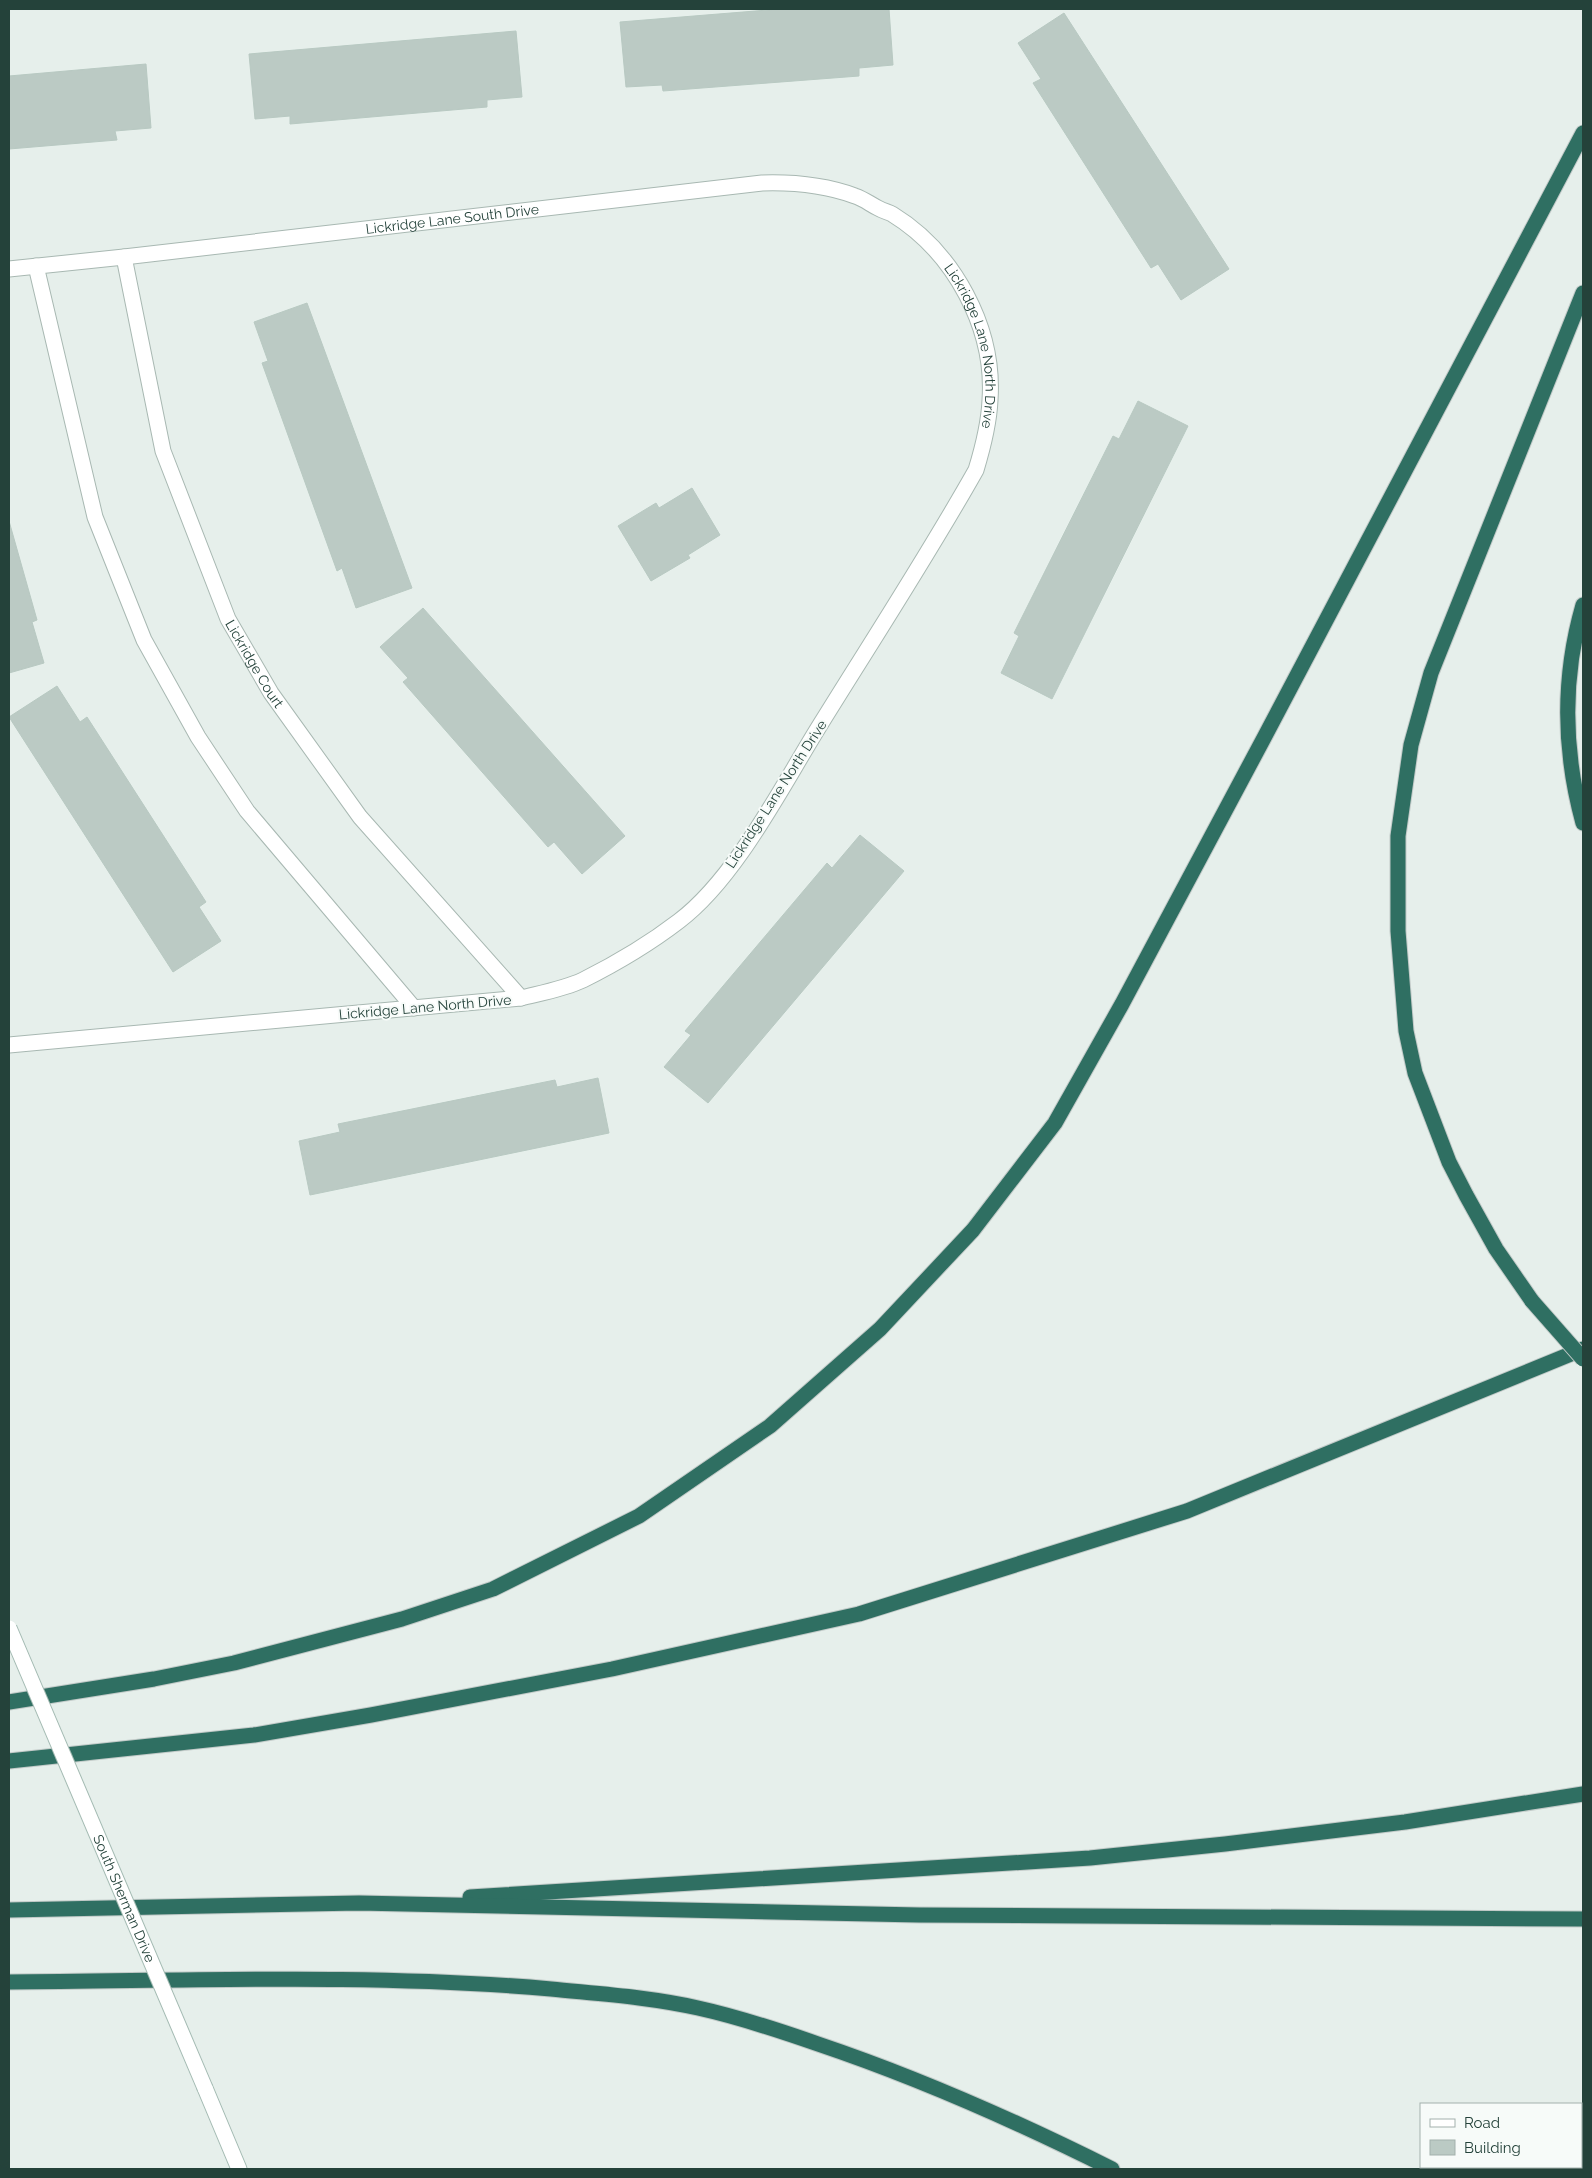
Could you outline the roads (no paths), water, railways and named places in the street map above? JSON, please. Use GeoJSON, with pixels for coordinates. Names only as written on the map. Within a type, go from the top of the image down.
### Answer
{"type":"FeatureCollection","features":[{"type":"Feature","properties":{"kind":"highway"},"geometry":{"type":"LineString","coordinates":[[9,1702],[154,1679],[234,1663],[402,1619],[493,1589],[639,1516],[770,1426],[880,1329],[973,1230],[1054,1123],[1122,1004],[1583,133]]}},
{"type":"Feature","properties":{"kind":"highway"},"geometry":{"type":"LineString","coordinates":[[1583,293],[1431,673],[1411,745],[1398,836],[1398,931],[1406,1031],[1415,1072],[1449,1162],[1496,1249],[1532,1301],[1583,1359]]}},
{"type":"Feature","properties":{"kind":"highway"},"geometry":{"type":"LineString","coordinates":[[1583,605],[1570,656],[1567,687],[1567,720],[1574,788],[1583,823]]}},
{"type":"Feature","properties":{"kind":"highway"},"geometry":{"type":"LineString","coordinates":[[9,1761],[254,1735],[371,1715],[612,1669],[859,1614],[1187,1512],[1583,1349]]}},
{"type":"Feature","properties":{"kind":"highway"},"geometry":{"type":"LineString","coordinates":[[359,1904],[1090,1858],[1405,1822],[1583,1794]]}},
{"type":"Feature","properties":{"kind":"highway"},"geometry":{"type":"LineString","coordinates":[[9,1910],[359,1904],[919,1915],[1583,1919]]}},
{"type":"Feature","properties":{"kind":"highway"},"geometry":{"type":"LineString","coordinates":[[9,1982],[379,1979],[511,1986],[644,1998],[696,2007],[748,2020],[847,2054],[949,2092],[1042,2134],[1112,2169]]}},
{"type":"Feature","properties":{"kind":"street","name":"Lickridge Lane South Drive"},"geometry":{"type":"LineString","coordinates":[[9,269],[762,183],[802,183],[829,188],[854,195],[891,213]]}},
{"type":"Feature","properties":{"kind":"street","name":"Lickridge Lane North Drive"},"geometry":{"type":"LineString","coordinates":[[9,1045],[521,998],[582,980],[600,969],[617,963],[679,921],[707,895],[753,834],[976,470],[986,434],[990,399],[988,364],[980,326],[956,277],[921,235],[891,213]]}},
{"type":"Feature","properties":{"kind":"street","name":"Lickridge Court"},"geometry":{"type":"LineString","coordinates":[[124,257],[163,451],[228,619],[272,693],[360,818],[521,998]]}},
{"type":"Feature","properties":{"kind":"street"},"geometry":{"type":"LineString","coordinates":[[36,266],[95,517],[144,640],[198,737],[247,811],[414,1008]]}},
{"type":"Feature","properties":{"kind":"street","name":"South Sherman Drive"},"geometry":{"type":"LineString","coordinates":[[9,1628],[239,2169]]}}]}
